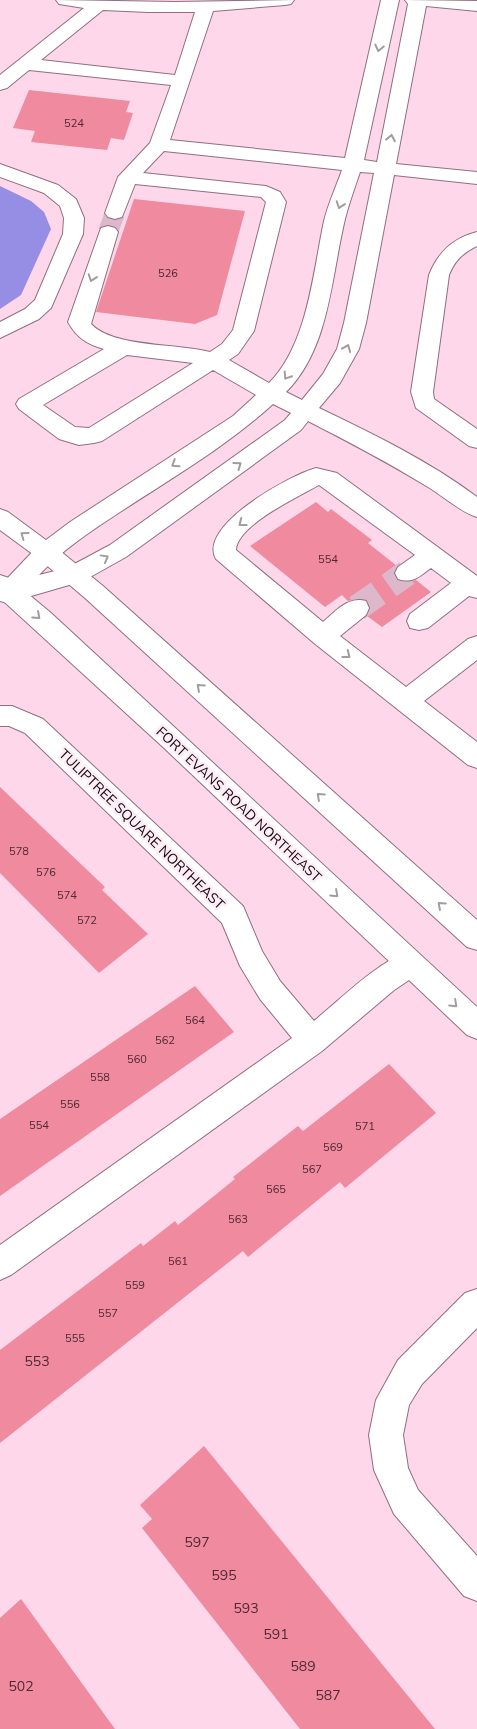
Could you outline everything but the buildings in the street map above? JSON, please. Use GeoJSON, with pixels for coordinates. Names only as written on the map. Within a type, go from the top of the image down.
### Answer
{"type":"FeatureCollection","features":[{"type":"Feature","properties":{"kind":"main road"},"geometry":{"type":"LineString","coordinates":[[65,0],[98,5],[165,8],[205,8],[285,0]]}},
{"type":"Feature","properties":{"kind":"main road"},"geometry":{"type":"LineString","coordinates":[[3,592],[46,552],[78,528],[241,421],[285,380],[298,358],[312,327],[335,218],[353,165],[390,0]]}},
{"type":"Feature","properties":{"kind":"main road"},"geometry":{"type":"LineString","coordinates":[[414,0],[477,6]]}},
{"type":"Feature","properties":{"kind":"main road"},"geometry":{"type":"LineString","coordinates":[[3,592],[74,575],[126,546],[280,435],[306,412],[332,378],[348,349],[355,323],[418,0]]}},
{"type":"Feature","properties":{"kind":"main road"},"geometry":{"type":"LineString","coordinates":[[0,84],[98,5]]}},
{"type":"Feature","properties":{"kind":"main road"},"geometry":{"type":"LineString","coordinates":[[205,8],[159,145],[128,177],[79,322],[82,328],[98,340],[213,360],[271,394],[374,444],[456,493],[477,509]]}},
{"type":"Feature","properties":{"kind":"main road"},"geometry":{"type":"LineString","coordinates":[[25,64],[182,81]]}},
{"type":"Feature","properties":{"kind":"main road"},"geometry":{"type":"LineString","coordinates":[[159,145],[477,178]]}},
{"type":"Feature","properties":{"kind":"main road"},"geometry":{"type":"LineString","coordinates":[[0,170],[51,188],[69,203],[74,218],[73,234],[44,303],[32,314],[0,332]]}},
{"type":"Feature","properties":{"kind":"main road"},"geometry":{"type":"LineString","coordinates":[[124,346],[27,404],[67,433],[79,437],[94,435],[230,348],[242,331],[276,202],[273,196],[266,192],[128,177]]}},
{"type":"Feature","properties":{"kind":"main road"},"geometry":{"type":"LineString","coordinates":[[477,238],[461,245],[444,259],[439,275],[422,392],[424,404],[477,440]]}},
{"type":"Feature","properties":{"kind":"main road"},"geometry":{"type":"LineString","coordinates":[[420,621],[473,586],[329,479],[316,476],[257,511],[230,533],[224,543],[224,553],[323,636],[477,757]]}},
{"type":"Feature","properties":{"kind":"main road"},"geometry":{"type":"LineString","coordinates":[[0,518],[74,575],[477,938]]}},
{"type":"Feature","properties":{"kind":"main road"},"geometry":{"type":"LineString","coordinates":[[407,573],[432,555]]}},
{"type":"Feature","properties":{"kind":"main road","name":"FORT EVANS ROAD NORTHEAST"},"geometry":{"type":"LineString","coordinates":[[3,592],[165,734],[477,1026]]}},
{"type":"Feature","properties":{"kind":"main road"},"geometry":{"type":"LineString","coordinates":[[323,636],[357,608]]}},
{"type":"Feature","properties":{"kind":"main road"},"geometry":{"type":"LineString","coordinates":[[406,701],[477,646]]}},
{"type":"Feature","properties":{"kind":"main road","name":"TULIPTREE SQUARE NORTHEAST"},"geometry":{"type":"LineString","coordinates":[[0,716],[12,716],[34,726],[233,915],[250,957],[270,990],[312,1041]]}},
{"type":"Feature","properties":{"kind":"main road"},"geometry":{"type":"LineString","coordinates":[[0,1264],[312,1041],[383,982],[409,964]]}},
{"type":"Feature","properties":{"kind":"main road"},"geometry":{"type":"LineString","coordinates":[[477,1305],[410,1372],[393,1400],[386,1434],[391,1470],[406,1502],[477,1583]]}},
{"type":"Feature","properties":{"kind":"shaded area"},"geometry":{"type":"Polygon","coordinates":[[[0,186],[31,201],[44,212],[51,229],[21,295],[0,309],[0,186]]]}},
{"type":"Feature","properties":{"kind":"tunnel"},"geometry":{"type":"LineString","coordinates":[[108,232],[115,213]]}},
{"type":"Feature","properties":{"kind":"tunnel"},"geometry":{"type":"LineString","coordinates":[[357,608],[407,573]]}}]}
